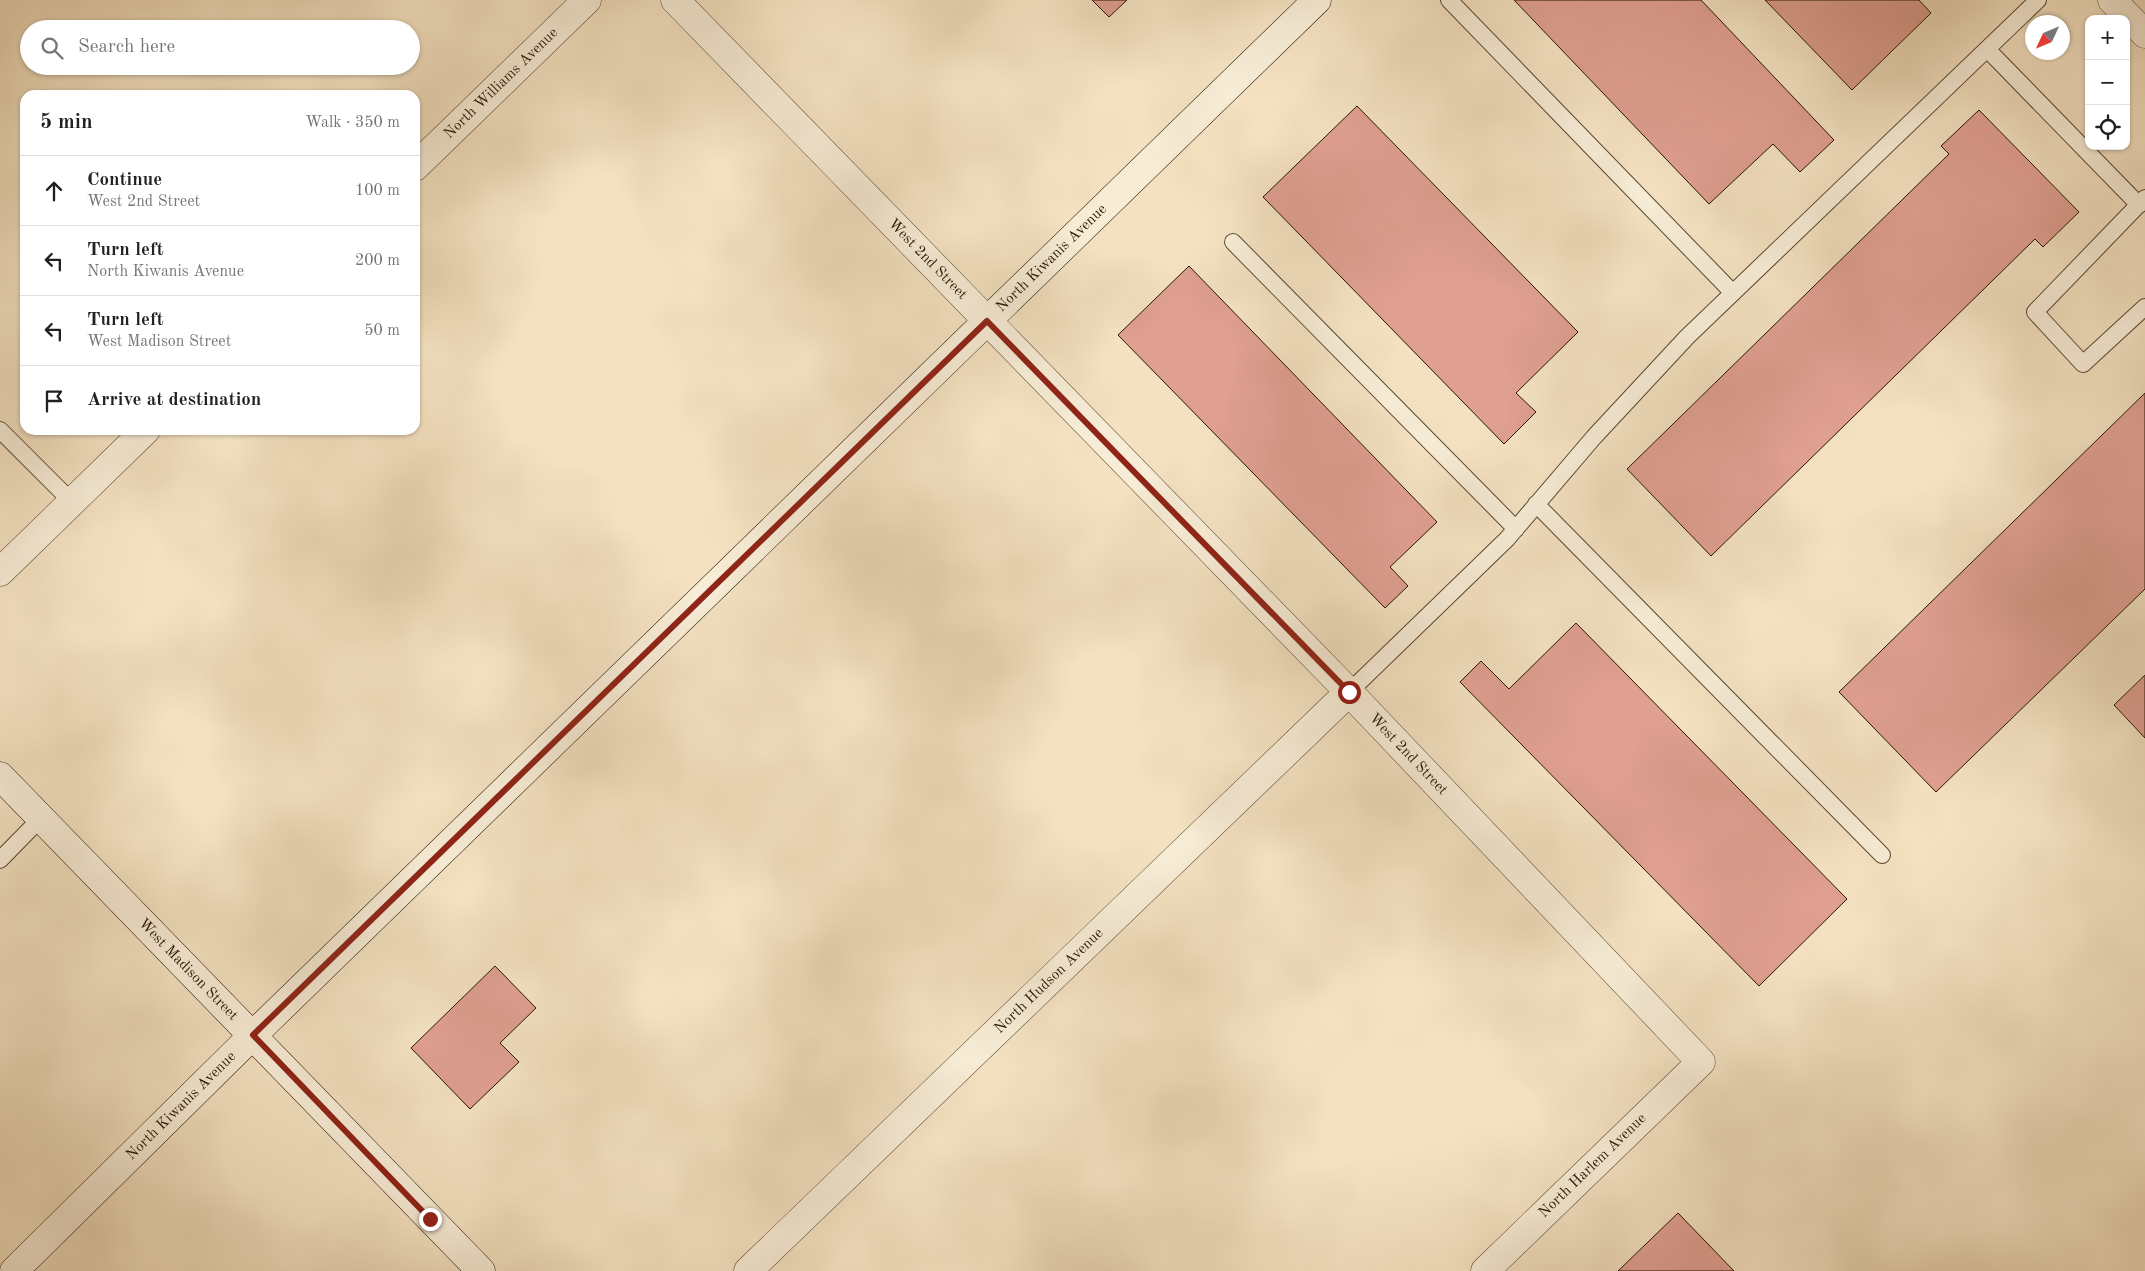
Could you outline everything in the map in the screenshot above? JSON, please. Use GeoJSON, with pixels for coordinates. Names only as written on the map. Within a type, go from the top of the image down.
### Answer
{"type":"FeatureCollection","features":[{"type":"Feature","properties":{"kind":"street","name":"North Williams Avenue"},"geometry":{"type":"LineString","coordinates":[[420,163],[587,0]]}},
{"type":"Feature","properties":{"kind":"street","name":"West 2nd Street"},"geometry":{"type":"LineString","coordinates":[[675,0],[1349,692],[1701,1062]]}},
{"type":"Feature","properties":{"kind":"street","name":"North Kiwanis Avenue"},"geometry":{"type":"LineString","coordinates":[[14,1271],[253,1035],[1317,0]]}},
{"type":"Feature","properties":{"kind":"street"},"geometry":{"type":"LineString","coordinates":[[2112,0],[2145,34]]}},
{"type":"Feature","properties":{"kind":"street"},"geometry":{"type":"LineString","coordinates":[[0,572],[141,435]]}},
{"type":"Feature","properties":{"kind":"street","name":"North Hudson Avenue"},"geometry":{"type":"LineString","coordinates":[[748,1271],[1349,692]]}},
{"type":"Feature","properties":{"kind":"street","name":"West Madison Street"},"geometry":{"type":"LineString","coordinates":[[0,776],[480,1271]]}},
{"type":"Feature","properties":{"kind":"street","name":"North Harlem Avenue"},"geometry":{"type":"LineString","coordinates":[[1485,1271],[1701,1062]]}},
{"type":"Feature","properties":{"kind":"lane"},"geometry":{"type":"LineString","coordinates":[[1449,0],[1732,293]]}},
{"type":"Feature","properties":{"kind":"lane"},"geometry":{"type":"LineString","coordinates":[[1349,692],[1516,528],[1594,437],[1655,371],[1732,293],[2038,0]]}},
{"type":"Feature","properties":{"kind":"lane"},"geometry":{"type":"LineString","coordinates":[[1987,49],[2142,201],[2035,312],[2083,364],[2145,307]]}},
{"type":"Feature","properties":{"kind":"lane"},"geometry":{"type":"LineString","coordinates":[[1233,242],[1516,528]]}},
{"type":"Feature","properties":{"kind":"lane"},"geometry":{"type":"LineString","coordinates":[[0,430],[72,502]]}},
{"type":"Feature","properties":{"kind":"lane"},"geometry":{"type":"LineString","coordinates":[[1536,504],[1882,855]]}},
{"type":"Feature","properties":{"kind":"lane"},"geometry":{"type":"LineString","coordinates":[[0,859],[41,818]]}},
{"type":"Feature","properties":{"kind":"building"},"geometry":{"type":"Polygon","coordinates":[[[1092,0],[1127,0],[1109,17],[1092,0]]]}},
{"type":"Feature","properties":{"kind":"building"},"geometry":{"type":"Polygon","coordinates":[[[1514,0],[1701,0],[1834,140],[1800,172],[1773,144],[1709,204],[1514,0]]]}},
{"type":"Feature","properties":{"kind":"building"},"geometry":{"type":"Polygon","coordinates":[[[1765,0],[1919,0],[1931,13],[1852,90],[1765,0]]]}},
{"type":"Feature","properties":{"kind":"building"},"geometry":{"type":"Polygon","coordinates":[[[1357,106],[1578,332],[1516,393],[1536,412],[1504,444],[1263,197],[1357,106]]]}},
{"type":"Feature","properties":{"kind":"building"},"geometry":{"type":"Polygon","coordinates":[[[1979,110],[2079,212],[2043,247],[2035,239],[1711,556],[1627,469],[1949,154],[1941,146],[1979,110]]]}},
{"type":"Feature","properties":{"kind":"building"},"geometry":{"type":"Polygon","coordinates":[[[1189,266],[1437,522],[1390,567],[1408,586],[1385,608],[1118,335],[1189,266]]]}},
{"type":"Feature","properties":{"kind":"building"},"geometry":{"type":"Polygon","coordinates":[[[2145,393],[2145,589],[1936,792],[1839,692],[2145,393]]]}},
{"type":"Feature","properties":{"kind":"building"},"geometry":{"type":"Polygon","coordinates":[[[1576,623],[1847,899],[1759,986],[1460,682],[1481,661],[1509,689],[1576,623]]]}},
{"type":"Feature","properties":{"kind":"building"},"geometry":{"type":"Polygon","coordinates":[[[2145,675],[2145,738],[2114,705],[2145,675]]]}},
{"type":"Feature","properties":{"kind":"building"},"geometry":{"type":"Polygon","coordinates":[[[495,966],[536,1008],[500,1043],[519,1062],[470,1109],[411,1048],[495,966]]]}},
{"type":"Feature","properties":{"kind":"building"},"geometry":{"type":"Polygon","coordinates":[[[1678,1213],[1734,1271],[1618,1271],[1678,1213]]]}},
{"type":"Feature","properties":{"kind":"route"},"geometry":{"type":"LineString","coordinates":[[430,1219],[253,1035],[987,321],[1349,692]]}}]}
